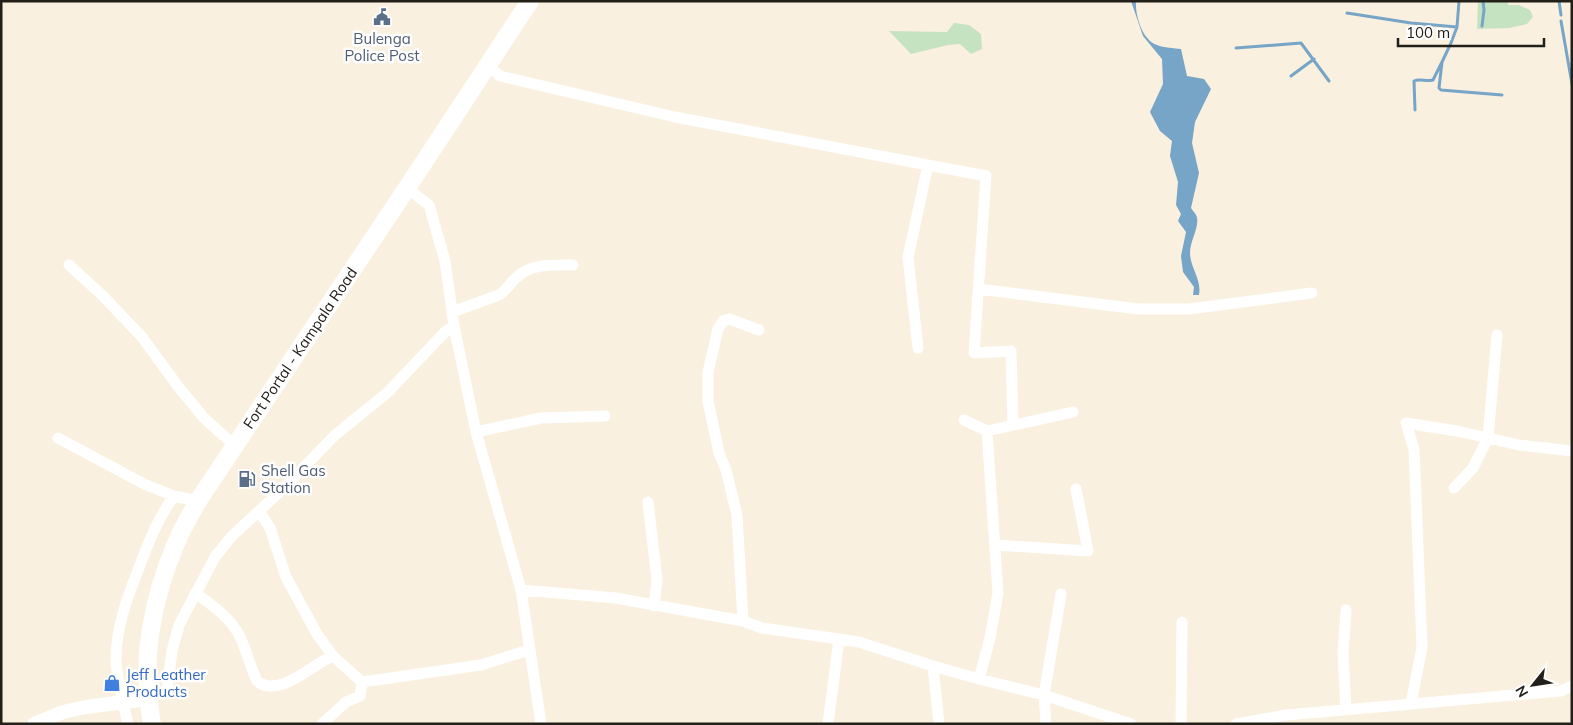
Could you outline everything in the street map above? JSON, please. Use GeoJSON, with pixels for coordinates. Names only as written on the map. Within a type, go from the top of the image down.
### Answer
{"type":"FeatureCollection","features":[{"type":"Feature","properties":{"kind":"main road","name":"Fort Portal - Kampala Road"},"geometry":{"type":"LineString","coordinates":[[152,724],[147,699],[148,644],[161,583],[177,541],[198,501],[530,1]]}},
{"type":"Feature","properties":{"kind":"street"},"geometry":{"type":"LineString","coordinates":[[487,65],[500,76],[656,112],[986,176],[974,353],[1011,352],[1013,425]]}},
{"type":"Feature","properties":{"kind":"street"},"geometry":{"type":"LineString","coordinates":[[918,348],[908,258],[928,165]]}},
{"type":"Feature","properties":{"kind":"street"},"geometry":{"type":"LineString","coordinates":[[407,188],[429,205],[445,260],[454,326],[476,432],[521,590],[542,724]]}},
{"type":"Feature","properties":{"kind":"street"},"geometry":{"type":"LineString","coordinates":[[70,265],[142,337],[204,418],[235,446]]}},
{"type":"Feature","properties":{"kind":"street"},"geometry":{"type":"LineString","coordinates":[[452,312],[499,295],[505,291],[515,278],[532,268],[549,265],[573,265]]}},
{"type":"Feature","properties":{"kind":"street"},"geometry":{"type":"LineString","coordinates":[[978,289],[1138,309],[1189,309],[1312,293]]}},
{"type":"Feature","properties":{"kind":"street"},"geometry":{"type":"LineString","coordinates":[[743,621],[738,515],[726,470],[719,453],[708,401],[708,372],[718,328],[723,321],[729,319],[759,330]]}},
{"type":"Feature","properties":{"kind":"street"},"geometry":{"type":"LineString","coordinates":[[34,724],[63,712],[147,699],[167,690],[172,651],[179,625],[219,552],[232,536],[286,486],[334,436],[387,393],[445,332],[454,326]]}},
{"type":"Feature","properties":{"kind":"street"},"geometry":{"type":"LineString","coordinates":[[1454,488],[1474,468],[1488,438],[1497,335]]}},
{"type":"Feature","properties":{"kind":"street"},"geometry":{"type":"LineString","coordinates":[[964,420],[987,431],[1073,412]]}},
{"type":"Feature","properties":{"kind":"street"},"geometry":{"type":"LineString","coordinates":[[476,432],[541,418],[605,416]]}},
{"type":"Feature","properties":{"kind":"street"},"geometry":{"type":"LineString","coordinates":[[1412,704],[1422,647],[1414,449],[1406,422],[1519,445],[1572,451]]}},
{"type":"Feature","properties":{"kind":"street"},"geometry":{"type":"LineString","coordinates":[[979,679],[990,638],[998,593],[987,431]]}},
{"type":"Feature","properties":{"kind":"street"},"geometry":{"type":"LineString","coordinates":[[58,438],[131,478],[174,496],[198,501]]}},
{"type":"Feature","properties":{"kind":"street"},"geometry":{"type":"LineString","coordinates":[[995,544],[1088,551],[1076,489]]}},
{"type":"Feature","properties":{"kind":"street"},"geometry":{"type":"LineString","coordinates":[[128,724],[116,658],[120,618],[159,518],[174,496]]}},
{"type":"Feature","properties":{"kind":"street"},"geometry":{"type":"LineString","coordinates":[[648,502],[657,580],[654,606]]}},
{"type":"Feature","properties":{"kind":"street"},"geometry":{"type":"LineString","coordinates":[[259,511],[270,528],[286,577],[317,634],[333,656],[362,682]]}},
{"type":"Feature","properties":{"kind":"street"},"geometry":{"type":"LineString","coordinates":[[521,590],[616,598],[743,621],[762,628],[858,642],[933,666],[1044,695],[1131,724]]}},
{"type":"Feature","properties":{"kind":"street"},"geometry":{"type":"LineString","coordinates":[[195,593],[220,612],[240,635],[255,677],[261,684],[267,686],[287,683],[333,656]]}},
{"type":"Feature","properties":{"kind":"street"},"geometry":{"type":"LineString","coordinates":[[1046,724],[1044,695],[1061,594]]}},
{"type":"Feature","properties":{"kind":"street"},"geometry":{"type":"LineString","coordinates":[[1346,610],[1343,654],[1346,710]]}},
{"type":"Feature","properties":{"kind":"street"},"geometry":{"type":"LineString","coordinates":[[1181,724],[1182,622]]}},
{"type":"Feature","properties":{"kind":"street"},"geometry":{"type":"LineString","coordinates":[[828,724],[839,638]]}},
{"type":"Feature","properties":{"kind":"street"},"geometry":{"type":"LineString","coordinates":[[362,682],[481,665],[530,650]]}},
{"type":"Feature","properties":{"kind":"street"},"geometry":{"type":"LineString","coordinates":[[933,666],[939,724]]}},
{"type":"Feature","properties":{"kind":"street"},"geometry":{"type":"LineString","coordinates":[[322,724],[346,702],[360,696],[362,682]]}},
{"type":"Feature","properties":{"kind":"street"},"geometry":{"type":"LineString","coordinates":[[1236,724],[1286,715],[1560,691],[1572,686]]}},
{"type":"Feature","properties":{"kind":"green space"},"geometry":{"type":"Polygon","coordinates":[[[1478,1],[1508,1],[1508,5],[1519,5],[1530,10],[1533,17],[1527,24],[1509,28],[1477,29],[1478,1]]]}},
{"type":"Feature","properties":{"kind":"green space"},"geometry":{"type":"Polygon","coordinates":[[[954,23],[969,25],[981,34],[982,49],[971,54],[960,44],[911,54],[889,31],[947,32],[954,23]]]}},
{"type":"Feature","properties":{"kind":"water"},"geometry":{"type":"Polygon","coordinates":[[[1131,1],[1136,1],[1138,20],[1147,38],[1160,46],[1181,49],[1187,76],[1204,79],[1211,89],[1195,122],[1192,143],[1199,173],[1191,208],[1197,222],[1190,253],[1199,284],[1199,295],[1193,295],[1194,287],[1183,272],[1181,256],[1186,232],[1178,221],[1181,214],[1176,205],[1178,182],[1170,156],[1172,141],[1160,131],[1150,112],[1163,84],[1162,59],[1143,36],[1131,1]]]}},
{"type":"Feature","properties":{"kind":"waterway"},"geometry":{"type":"LineString","coordinates":[[1459,1],[1457,27],[1442,62],[1439,88],[1441,90],[1502,95]]}},
{"type":"Feature","properties":{"kind":"waterway"},"geometry":{"type":"LineString","coordinates":[[1482,26],[1483,1]]}},
{"type":"Feature","properties":{"kind":"waterway"},"geometry":{"type":"LineString","coordinates":[[1559,1],[1561,15]]}},
{"type":"Feature","properties":{"kind":"waterway"},"geometry":{"type":"LineString","coordinates":[[1347,13],[1411,23],[1457,27]]}},
{"type":"Feature","properties":{"kind":"waterway"},"geometry":{"type":"LineString","coordinates":[[1561,21],[1572,84]]}},
{"type":"Feature","properties":{"kind":"waterway"},"geometry":{"type":"LineString","coordinates":[[1236,48],[1301,43],[1329,81]]}},
{"type":"Feature","properties":{"kind":"waterway"},"geometry":{"type":"LineString","coordinates":[[1291,76],[1314,59]]}},
{"type":"Feature","properties":{"kind":"waterway"},"geometry":{"type":"LineString","coordinates":[[1415,110],[1414,81],[1433,80],[1442,62]]}},
{"type":"Feature","properties":{"kind":"place","name":"Bulenga Police Post"},"geometry":{"type":"Point","coordinates":[382,17]}},
{"type":"Feature","properties":{"kind":"place","name":"Shell Gas Station"},"geometry":{"type":"Point","coordinates":[247,479]}},
{"type":"Feature","properties":{"kind":"place","name":"Jeff Leather Products"},"geometry":{"type":"Point","coordinates":[112,683]}}]}
